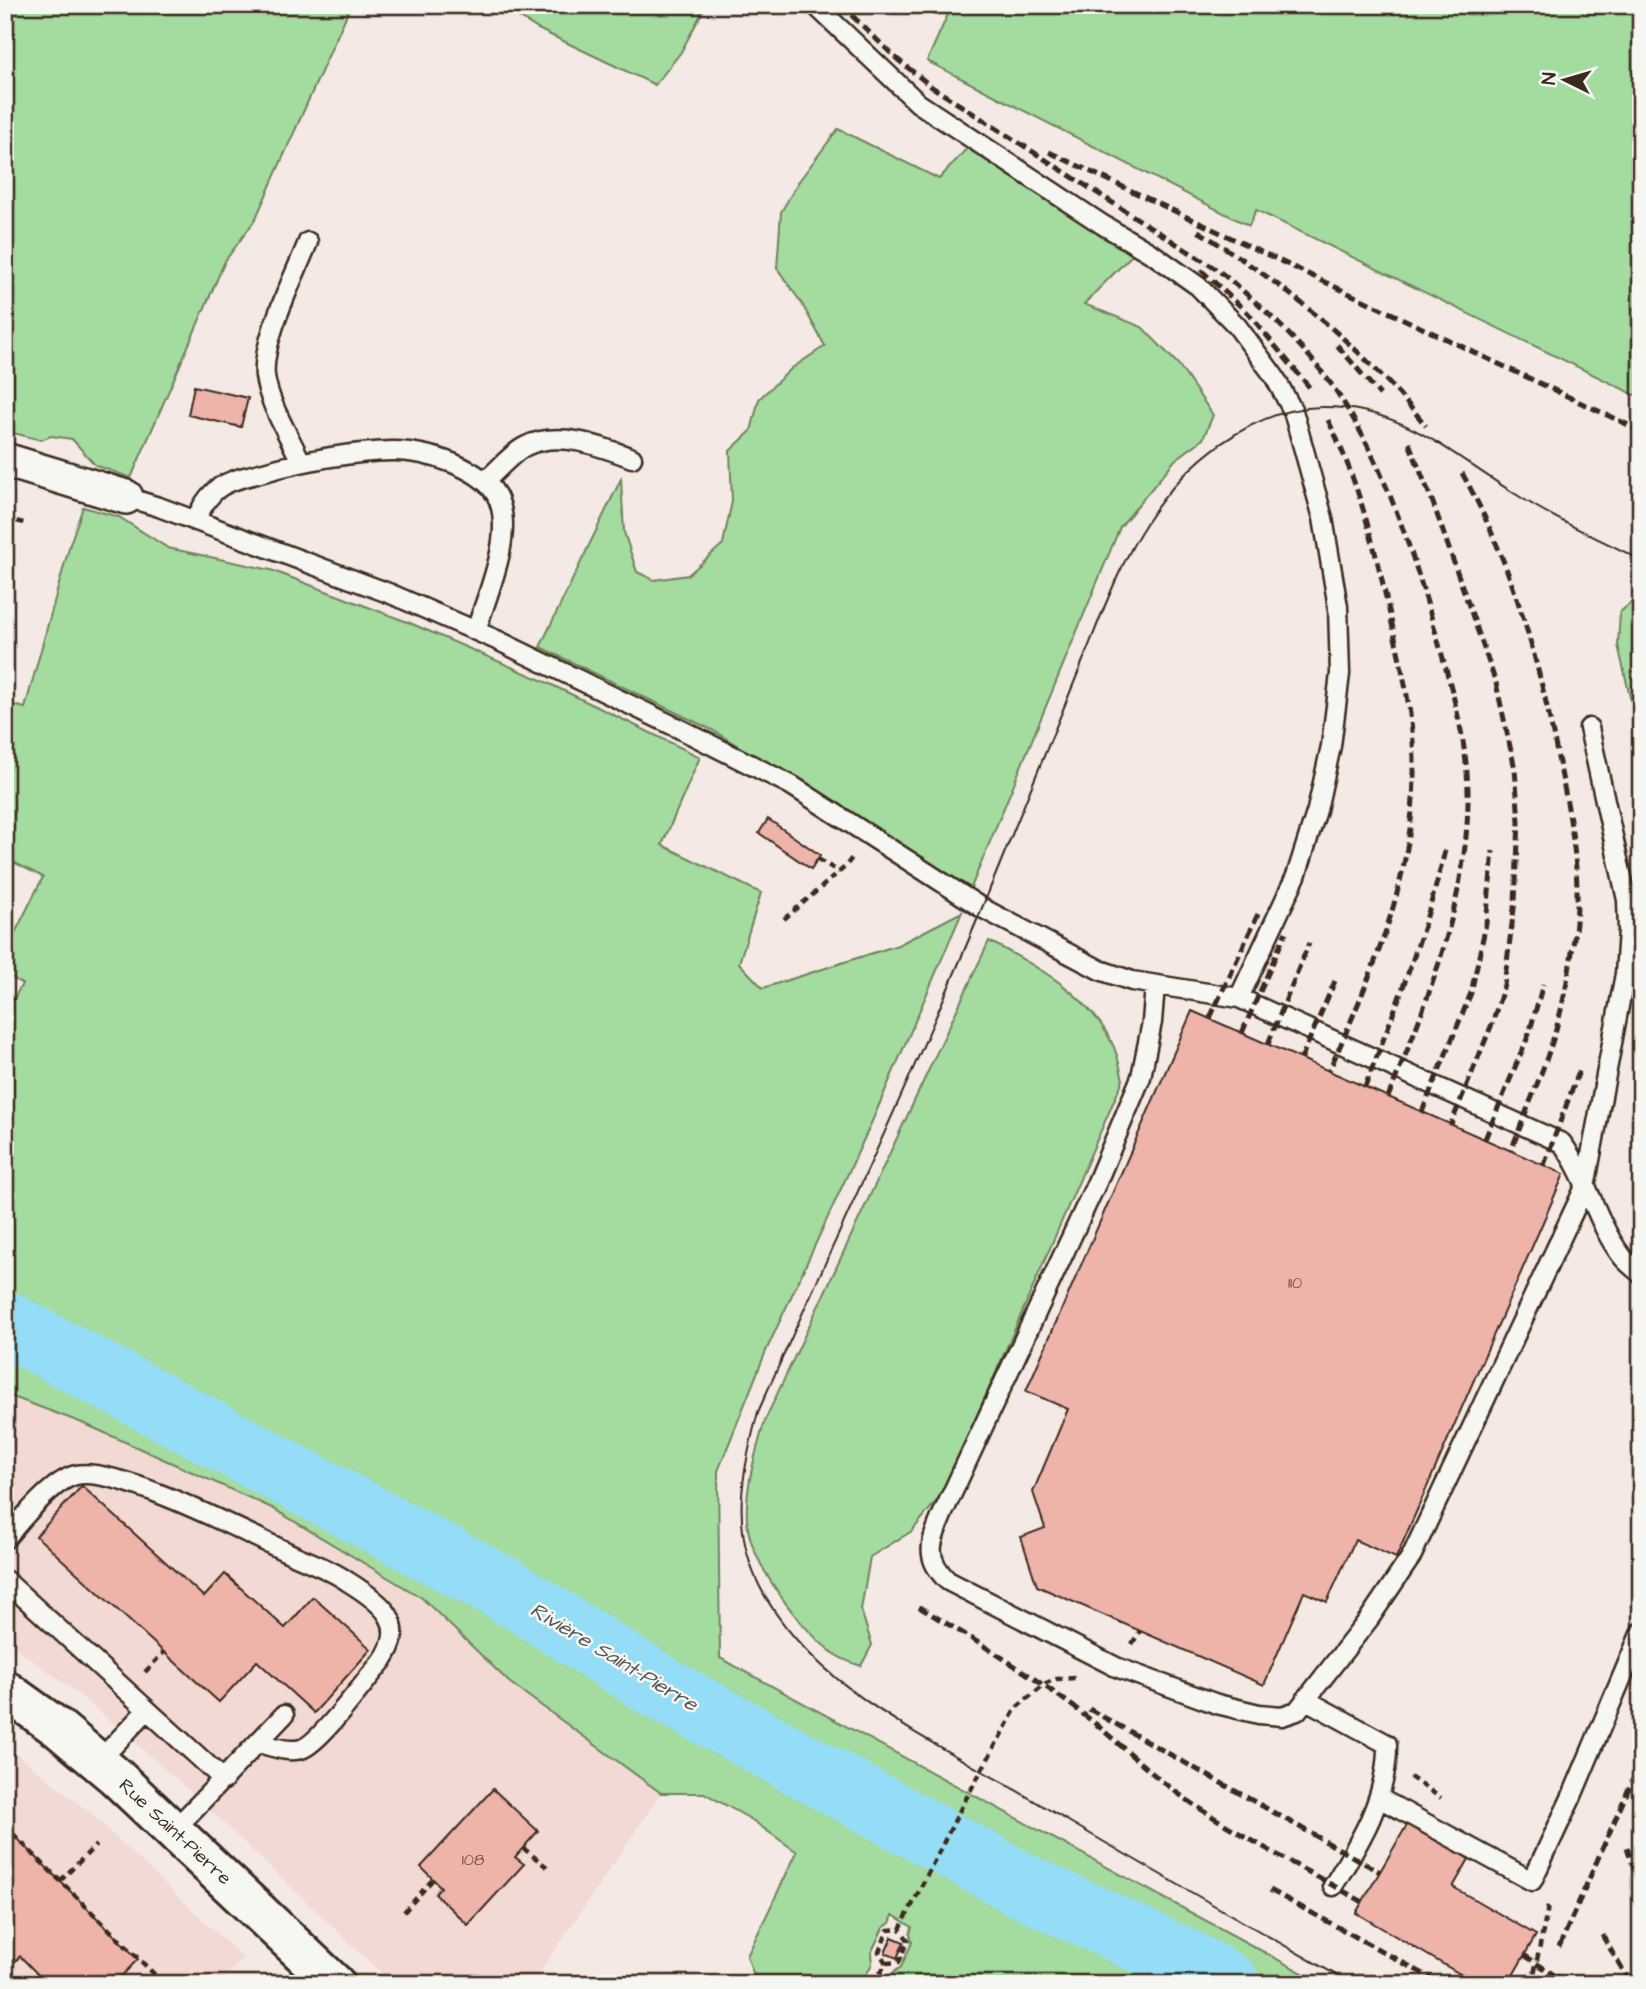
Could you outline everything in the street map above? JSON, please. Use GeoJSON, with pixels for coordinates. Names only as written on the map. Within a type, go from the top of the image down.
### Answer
{"type":"FeatureCollection","features":[{"type":"Feature","properties":{"kind":"main road","name":"Rue Saint-Pierre"},"geometry":{"type":"LineString","coordinates":[[5,1690],[98,1762],[174,1830],[335,1984]]}},
{"type":"Feature","properties":{"kind":"street"},"geometry":{"type":"LineString","coordinates":[[5,460],[126,497]]}},
{"type":"Feature","properties":{"kind":"lane"},"geometry":{"type":"LineString","coordinates":[[815,5],[918,103],[1198,286],[1237,326],[1274,376],[1293,411],[1323,518],[1338,607],[1340,674],[1331,746],[1317,810],[1296,876],[1239,998]]}},
{"type":"Feature","properties":{"kind":"lane"},"geometry":{"type":"LineString","coordinates":[[301,462],[271,397],[265,375],[268,345],[308,242]]}},
{"type":"Feature","properties":{"kind":"lane"},"geometry":{"type":"LineString","coordinates":[[485,481],[525,446],[555,439],[594,445],[632,458]]}},
{"type":"Feature","properties":{"kind":"lane"},"geometry":{"type":"LineString","coordinates":[[195,521],[210,496],[230,481],[301,462],[394,451],[435,456],[465,468],[485,481],[499,500],[503,528],[501,549],[477,631]]}},
{"type":"Feature","properties":{"kind":"lane"},"geometry":{"type":"LineString","coordinates":[[126,497],[391,594],[477,631],[791,785],[982,908],[1100,970],[1132,981],[1239,998],[1562,1143],[1586,1182],[1621,1255],[1641,1274]]}},
{"type":"Feature","properties":{"kind":"lane"},"geometry":{"type":"LineString","coordinates":[[1155,985],[1150,1032],[1141,1077],[1097,1182],[931,1542],[931,1555],[938,1571],[948,1581],[1116,1667],[1217,1704],[1259,1714],[1282,1716],[1297,1711],[1306,1700],[1369,1619],[1411,1557],[1586,1182],[1625,974],[1628,931],[1634,899],[1589,728]]}},
{"type":"Feature","properties":{"kind":"lane"},"geometry":{"type":"LineString","coordinates":[[5,1539],[61,1482],[74,1475],[93,1474],[143,1488],[222,1521],[346,1580],[370,1598],[388,1615],[394,1632],[390,1648],[383,1660],[319,1737],[302,1749],[282,1749],[258,1742]]}},
{"type":"Feature","properties":{"kind":"lane"},"geometry":{"type":"LineString","coordinates":[[5,1580],[223,1780]]}},
{"type":"Feature","properties":{"kind":"lane"},"geometry":{"type":"LineString","coordinates":[[1379,1798],[1532,1881],[1572,1796],[1641,1632]]}},
{"type":"Feature","properties":{"kind":"lane"},"geometry":{"type":"LineString","coordinates":[[1306,1700],[1387,1744],[1387,1763],[1379,1798],[1359,1842],[1334,1886]]}},
{"type":"Feature","properties":{"kind":"lane"},"geometry":{"type":"LineString","coordinates":[[98,1762],[147,1710]]}},
{"type":"Feature","properties":{"kind":"lane"},"geometry":{"type":"LineString","coordinates":[[174,1830],[284,1714]]}},
{"type":"Feature","properties":{"kind":"path"},"geometry":{"type":"LineString","coordinates":[[5,518],[24,523]]}},
{"type":"Feature","properties":{"kind":"path"},"geometry":{"type":"LineString","coordinates":[[784,919],[845,867],[868,834]]}},
{"type":"Feature","properties":{"kind":"path"},"geometry":{"type":"LineString","coordinates":[[818,859],[839,872]]}},
{"type":"Feature","properties":{"kind":"path"},"geometry":{"type":"LineString","coordinates":[[900,1928],[963,1804],[1016,1708],[1046,1683],[1056,1679],[1099,1678],[1116,1667]]}},
{"type":"Feature","properties":{"kind":"path"},"geometry":{"type":"LineString","coordinates":[[5,1826],[156,1976]]}},
{"type":"Feature","properties":{"kind":"path"},"geometry":{"type":"LineString","coordinates":[[60,1881],[96,1845]]}},
{"type":"Feature","properties":{"kind":"path"},"geometry":{"type":"LineString","coordinates":[[523,1848],[547,1867]]}},
{"type":"Feature","properties":{"kind":"path"},"geometry":{"type":"LineString","coordinates":[[404,1912],[433,1879]]}},
{"type":"Feature","properties":{"kind":"path"},"geometry":{"type":"LineString","coordinates":[[886,1963],[879,1952],[888,1930],[900,1928]]}},
{"type":"Feature","properties":{"kind":"path"},"geometry":{"type":"LineString","coordinates":[[886,1963],[899,1962],[908,1940],[900,1928]]}},
{"type":"Feature","properties":{"kind":"path"},"geometry":{"type":"LineString","coordinates":[[874,1984],[886,1963]]}},
{"type":"Feature","properties":{"kind":"shaded area"},"geometry":{"type":"Polygon","coordinates":[[[5,1394],[85,1424],[272,1508],[422,1598],[509,1682],[661,1793],[532,1984],[393,1984],[192,1793],[130,1738],[80,1695],[5,1640],[5,1394]]]}},
{"type":"Feature","properties":{"kind":"shaded area"},"geometry":{"type":"Polygon","coordinates":[[[5,1745],[89,1812],[243,1958],[219,1984],[5,1984],[5,1745]]]}},
{"type":"Feature","properties":{"kind":"green space"},"geometry":{"type":"Polygon","coordinates":[[[5,5],[351,5],[255,220],[225,261],[131,478],[95,465],[72,439],[51,436],[41,440],[5,431],[5,5]]]}},
{"type":"Feature","properties":{"kind":"green space"},"geometry":{"type":"Polygon","coordinates":[[[500,5],[706,5],[681,52],[655,85],[538,29],[500,5]]]}},
{"type":"Feature","properties":{"kind":"green space"},"geometry":{"type":"Polygon","coordinates":[[[952,5],[1641,5],[1641,398],[1256,210],[1249,226],[927,61],[952,5]]]}},
{"type":"Feature","properties":{"kind":"green space"},"geometry":{"type":"Polygon","coordinates":[[[838,129],[939,179],[967,148],[1132,255],[1084,304],[1142,327],[1178,364],[1213,415],[1203,439],[1175,460],[1120,527],[970,890],[712,730],[540,647],[621,479],[624,532],[637,572],[654,580],[688,575],[723,544],[732,501],[730,451],[751,431],[759,399],[792,368],[825,346],[802,304],[777,268],[781,212],[799,181],[838,129]]]}},
{"type":"Feature","properties":{"kind":"green space"},"geometry":{"type":"Polygon","coordinates":[[[83,507],[119,517],[168,548],[271,570],[410,623],[548,683],[700,757],[662,845],[761,893],[739,963],[763,988],[898,945],[962,912],[870,1126],[766,1351],[718,1471],[720,1658],[1323,1984],[886,1984],[890,1975],[901,1967],[912,1943],[912,1927],[893,1915],[890,1923],[883,1928],[871,1953],[872,1964],[861,1984],[757,1984],[747,1956],[797,1852],[752,1820],[704,1793],[661,1793],[509,1682],[422,1598],[272,1508],[85,1424],[5,1394],[5,1015],[22,984],[5,973],[5,953],[43,877],[5,858],[5,703],[25,708],[70,544],[83,507]]]}},
{"type":"Feature","properties":{"kind":"green space"},"geometry":{"type":"Polygon","coordinates":[[[1632,602],[1641,602],[1641,730],[1633,710],[1618,645],[1620,612],[1632,602]]]}},
{"type":"Feature","properties":{"kind":"green space"},"geometry":{"type":"Polygon","coordinates":[[[989,941],[1043,971],[1089,1009],[1114,1047],[1123,1080],[944,1492],[912,1531],[870,1557],[861,1610],[872,1645],[861,1666],[839,1657],[822,1644],[779,1595],[757,1556],[750,1537],[747,1520],[749,1482],[765,1420],[989,941]]]}},
{"type":"Feature","properties":{"kind":"building"},"geometry":{"type":"Polygon","coordinates":[[[194,386],[248,398],[241,427],[188,415],[194,386]]]}},
{"type":"Feature","properties":{"kind":"building"},"geometry":{"type":"Polygon","coordinates":[[[768,819],[820,855],[811,869],[759,833],[768,819]]]}},
{"type":"Feature","properties":{"kind":"building"},"geometry":{"type":"Polygon","coordinates":[[[1192,1011],[1564,1174],[1396,1558],[1355,1540],[1327,1602],[1304,1592],[1264,1685],[1037,1586],[1021,1537],[1045,1528],[1033,1492],[1068,1409],[1026,1391],[1192,1011]]]}},
{"type":"Feature","properties":{"kind":"building"},"geometry":{"type":"Polygon","coordinates":[[[82,1486],[204,1597],[225,1574],[285,1628],[313,1597],[371,1649],[314,1713],[257,1661],[219,1702],[36,1536],[82,1486]]]}},
{"type":"Feature","properties":{"kind":"building"},"geometry":{"type":"Polygon","coordinates":[[[493,1789],[538,1831],[515,1857],[524,1864],[468,1925],[435,1894],[441,1887],[421,1867],[493,1789]]]}},
{"type":"Feature","properties":{"kind":"building"},"geometry":{"type":"Polygon","coordinates":[[[1408,1823],[1469,1859],[1453,1887],[1536,1935],[1508,1984],[1477,1984],[1356,1913],[1408,1823]]]}},
{"type":"Feature","properties":{"kind":"building"},"geometry":{"type":"Polygon","coordinates":[[[5,1826],[138,1959],[114,1984],[47,1984],[20,1956],[9,1968],[5,1964],[5,1826]]]}},
{"type":"Feature","properties":{"kind":"building"},"geometry":{"type":"Polygon","coordinates":[[[892,1937],[904,1942],[897,1958],[885,1953],[892,1937]]]}},
{"type":"Feature","properties":{"kind":"waterway","name":"Rivière Saint-Pierre"},"geometry":{"type":"LineString","coordinates":[[5,1323],[504,1589],[661,1688],[1024,1886],[1187,1962],[1227,1984]]}},
{"type":"Feature","properties":{"kind":"tram line"},"geometry":{"type":"LineString","coordinates":[[1352,1984],[917,1734],[844,1684],[811,1656],[783,1623],[760,1587],[751,1565],[742,1522],[747,1456],[758,1412],[935,1018],[1111,591],[1147,522],[1180,480],[1222,443],[1270,417],[1322,407],[1351,409],[1378,415],[1426,436],[1532,504],[1641,560]]}},
{"type":"Feature","properties":{"kind":"railway"},"geometry":{"type":"LineString","coordinates":[[841,5],[897,59],[932,87],[1219,271],[1235,284],[1281,326],[1322,371],[1368,446],[1396,510],[1429,609],[1459,721],[1468,782],[1466,840],[1452,916],[1430,990],[1388,1097]]}},
{"type":"Feature","properties":{"kind":"railway"},"geometry":{"type":"LineString","coordinates":[[1049,152],[1641,431]]}},
{"type":"Feature","properties":{"kind":"railway"},"geometry":{"type":"LineString","coordinates":[[1198,231],[1261,272],[1321,319],[1376,370],[1426,426]]}},
{"type":"Feature","properties":{"kind":"railway"},"geometry":{"type":"LineString","coordinates":[[1201,270],[1248,313],[1310,388]]}},
{"type":"Feature","properties":{"kind":"railway"},"geometry":{"type":"LineString","coordinates":[[1337,345],[1380,395]]}},
{"type":"Feature","properties":{"kind":"railway"},"geometry":{"type":"LineString","coordinates":[[1328,420],[1356,488],[1370,534],[1402,668],[1414,752],[1412,813],[1398,889],[1375,963],[1329,1071]]}},
{"type":"Feature","properties":{"kind":"railway"},"geometry":{"type":"LineString","coordinates":[[1409,443],[1433,503],[1496,683],[1515,769],[1519,822],[1515,901],[1504,985],[1492,1024],[1451,1124]]}},
{"type":"Feature","properties":{"kind":"railway"},"geometry":{"type":"LineString","coordinates":[[1462,473],[1495,541],[1532,648],[1562,779],[1576,867],[1575,932],[1561,1011],[1544,1065],[1511,1151]]}},
{"type":"Feature","properties":{"kind":"railway"},"geometry":{"type":"LineString","coordinates":[[1365,1087],[1420,938],[1446,846]]}},
{"type":"Feature","properties":{"kind":"railway"},"geometry":{"type":"LineString","coordinates":[[1422,1112],[1471,993],[1486,924],[1493,851]]}},
{"type":"Feature","properties":{"kind":"railway"},"geometry":{"type":"LineString","coordinates":[[1210,1018],[1258,914]]}},
{"type":"Feature","properties":{"kind":"railway"},"geometry":{"type":"LineString","coordinates":[[1242,1033],[1286,932]]}},
{"type":"Feature","properties":{"kind":"railway"},"geometry":{"type":"LineString","coordinates":[[1268,1044],[1309,943]]}},
{"type":"Feature","properties":{"kind":"railway"},"geometry":{"type":"LineString","coordinates":[[1301,1059],[1335,981]]}},
{"type":"Feature","properties":{"kind":"railway"},"geometry":{"type":"LineString","coordinates":[[1485,1139],[1529,1034],[1543,984]]}},
{"type":"Feature","properties":{"kind":"railway"},"geometry":{"type":"LineString","coordinates":[[1544,1165],[1579,1071]]}},
{"type":"Feature","properties":{"kind":"railway"},"geometry":{"type":"LineString","coordinates":[[919,1607],[1032,1677],[1097,1725],[1160,1780],[1204,1811],[1363,1902]]}},
{"type":"Feature","properties":{"kind":"railway"},"geometry":{"type":"LineString","coordinates":[[1089,1709],[1380,1872]]}},
{"type":"Feature","properties":{"kind":"railway"},"geometry":{"type":"LineString","coordinates":[[1559,1947],[1641,1761]]}},
{"type":"Feature","properties":{"kind":"railway"},"geometry":{"type":"LineString","coordinates":[[1627,1847],[1641,1891]]}},
{"type":"Feature","properties":{"kind":"railway"},"geometry":{"type":"LineString","coordinates":[[1270,1890],[1442,1984]]}},
{"type":"Feature","properties":{"kind":"railway"},"geometry":{"type":"LineString","coordinates":[[1602,1935],[1631,1984]]}},
{"type":"Feature","properties":{"kind":"railway"},"geometry":{"type":"LineString","coordinates":[[1524,1955],[1568,1984]]}}]}
